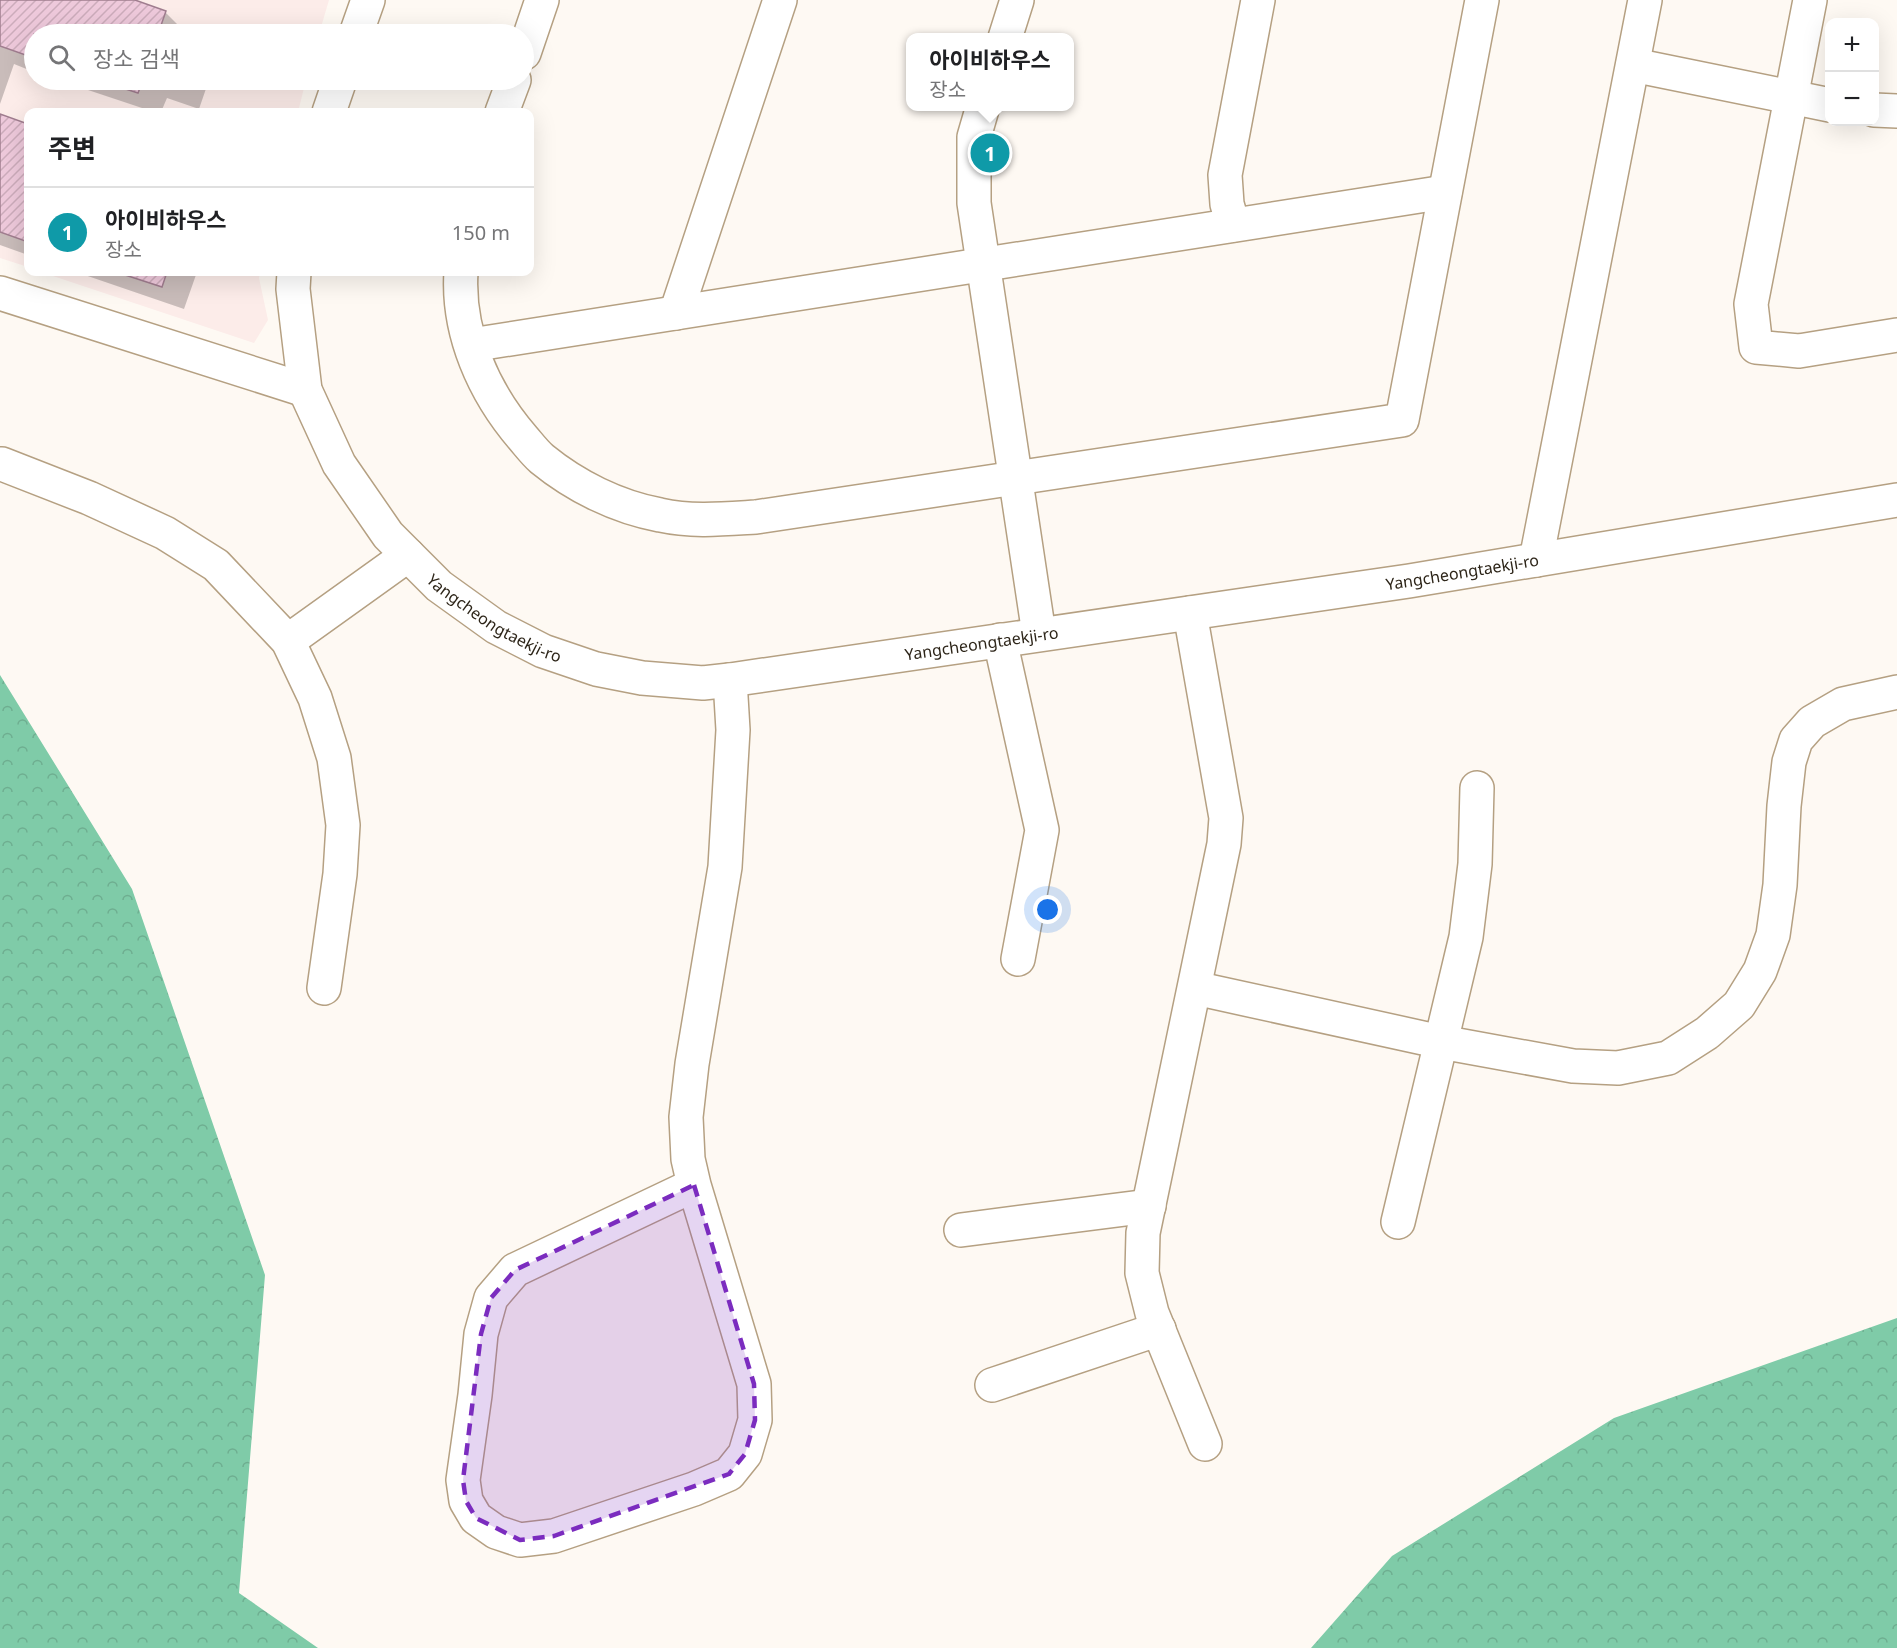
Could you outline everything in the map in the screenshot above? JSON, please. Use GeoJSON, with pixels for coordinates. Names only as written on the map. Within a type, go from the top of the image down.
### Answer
{"type":"FeatureCollection","features":[{"type":"Feature","properties":{"kind":"street"},"geometry":{"type":"LineString","coordinates":[[360,24],[368,0]]}},
{"type":"Feature","properties":{"kind":"street"},"geometry":{"type":"LineString","coordinates":[[534,24],[542,0]]}},
{"type":"Feature","properties":{"kind":"street"},"geometry":{"type":"LineString","coordinates":[[676,313],[780,0]]}},
{"type":"Feature","properties":{"kind":"street"},"geometry":{"type":"LineString","coordinates":[[1007,33],[1017,0]]}},
{"type":"Feature","properties":{"kind":"street"},"geometry":{"type":"LineString","coordinates":[[1233,225],[1227,204],[1225,175],[1258,0]]}},
{"type":"Feature","properties":{"kind":"street"},"geometry":{"type":"LineString","coordinates":[[461,276],[464,320],[471,345],[486,386],[509,422],[540,458],[579,484],[619,504],[660,516],[700,521],[756,517],[1402,420],[1482,0]]}},
{"type":"Feature","properties":{"kind":"street"},"geometry":{"type":"LineString","coordinates":[[1536,560],[1645,0]]}},
{"type":"Feature","properties":{"kind":"street"},"geometry":{"type":"LineString","coordinates":[[1810,0],[1751,304],[1756,347],[1798,351],[1897,335]]}},
{"type":"Feature","properties":{"kind":"street"},"geometry":{"type":"LineString","coordinates":[[1633,65],[1825,104]]}},
{"type":"Feature","properties":{"kind":"street"},"geometry":{"type":"LineString","coordinates":[[330,108],[337,90]]}},
{"type":"Feature","properties":{"kind":"street"},"geometry":{"type":"LineString","coordinates":[[504,108],[510,90]]}},
{"type":"Feature","properties":{"kind":"street"},"geometry":{"type":"LineString","coordinates":[[1879,110],[1897,111]]}},
{"type":"Feature","properties":{"kind":"street"},"geometry":{"type":"LineString","coordinates":[[982,111],[974,137],[974,203],[1039,634]]}},
{"type":"Feature","properties":{"kind":"street"},"geometry":{"type":"LineString","coordinates":[[471,345],[1445,192]]}},
{"type":"Feature","properties":{"kind":"street","name":"Yangcheongtaekji-ro"},"geometry":{"type":"LineString","coordinates":[[294,276],[293,289],[305,390],[339,464],[388,535],[439,586],[496,627],[543,651],[596,669],[642,678],[703,683],[730,680],[1408,581],[1897,500]]}},
{"type":"Feature","properties":{"kind":"street"},"geometry":{"type":"LineString","coordinates":[[0,293],[305,390]]}},
{"type":"Feature","properties":{"kind":"street"},"geometry":{"type":"LineString","coordinates":[[2,464],[89,498],[165,533],[216,565],[288,641],[315,698],[334,758],[343,825],[339,885],[324,988]]}},
{"type":"Feature","properties":{"kind":"street"},"geometry":{"type":"LineString","coordinates":[[288,641],[408,555]]}},
{"type":"Feature","properties":{"kind":"street"},"geometry":{"type":"LineString","coordinates":[[1190,613],[1226,818],[1224,844],[1143,1233],[1142,1273],[1159,1329],[1205,1444]]}},
{"type":"Feature","properties":{"kind":"street"},"geometry":{"type":"LineString","coordinates":[[1000,640],[1042,830],[1018,958]]}},
{"type":"Feature","properties":{"kind":"street"},"geometry":{"type":"LineString","coordinates":[[694,1185],[515,1270],[491,1298],[481,1334],[463,1480],[466,1501],[477,1518],[495,1532],[520,1540],[554,1536],[694,1489],[729,1474],[745,1454],[755,1420],[754,1384],[688,1159],[686,1116],[692,1064],[725,867],[733,730],[730,680]]}},
{"type":"Feature","properties":{"kind":"street"},"geometry":{"type":"LineString","coordinates":[[1195,988],[1441,1042],[1573,1066],[1618,1068],[1668,1059],[1707,1033],[1739,1005],[1760,971],[1773,935],[1780,885],[1789,762],[1796,740],[1812,722],[1843,704],[1897,692]]}},
{"type":"Feature","properties":{"kind":"street"},"geometry":{"type":"LineString","coordinates":[[1398,1222],[1466,937],[1475,864],[1477,788]]}},
{"type":"Feature","properties":{"kind":"street"},"geometry":{"type":"LineString","coordinates":[[961,1230],[1149,1206]]}},
{"type":"Feature","properties":{"kind":"street"},"geometry":{"type":"LineString","coordinates":[[992,1385],[1159,1329]]}},
{"type":"Feature","properties":{"kind":"highlighted area"},"geometry":{"type":"Polygon","coordinates":[[[694,1185],[754,1384],[755,1420],[745,1454],[729,1474],[554,1536],[520,1540],[476,1518],[466,1501],[463,1480],[481,1334],[491,1298],[515,1270],[694,1185]]]}},
{"type":"Feature","properties":{"kind":"shaded area"},"geometry":{"type":"Polygon","coordinates":[[[0,0],[329,0],[322,24],[24,24],[24,90],[304,90],[299,108],[24,108],[24,266],[0,258],[0,0]]]}},
{"type":"Feature","properties":{"kind":"shaded area"},"geometry":{"type":"Polygon","coordinates":[[[53,276],[259,276],[268,320],[254,343],[53,276]]]}},
{"type":"Feature","properties":{"kind":"green space"},"geometry":{"type":"Polygon","coordinates":[[[0,675],[132,889],[265,1275],[239,1593],[318,1648],[0,1648],[0,675]]]}},
{"type":"Feature","properties":{"kind":"green space"},"geometry":{"type":"Polygon","coordinates":[[[1897,1318],[1897,1648],[1311,1648],[1392,1556],[1614,1418],[1897,1318]]]}},
{"type":"Feature","properties":{"kind":"building"},"geometry":{"type":"Polygon","coordinates":[[[0,0],[135,0],[166,11],[161,24],[24,24],[24,54],[0,46],[0,0]]]}},
{"type":"Feature","properties":{"kind":"building"},"geometry":{"type":"Polygon","coordinates":[[[0,114],[24,123],[24,241],[0,232],[0,114]]]}},
{"type":"Feature","properties":{"kind":"building"},"geometry":{"type":"Polygon","coordinates":[[[128,276],[166,276],[162,287],[128,276]]]}},
{"type":"Feature","properties":{"kind":"place","name":"아이비하우스"},"geometry":{"type":"Point","coordinates":[990,153]}}]}
